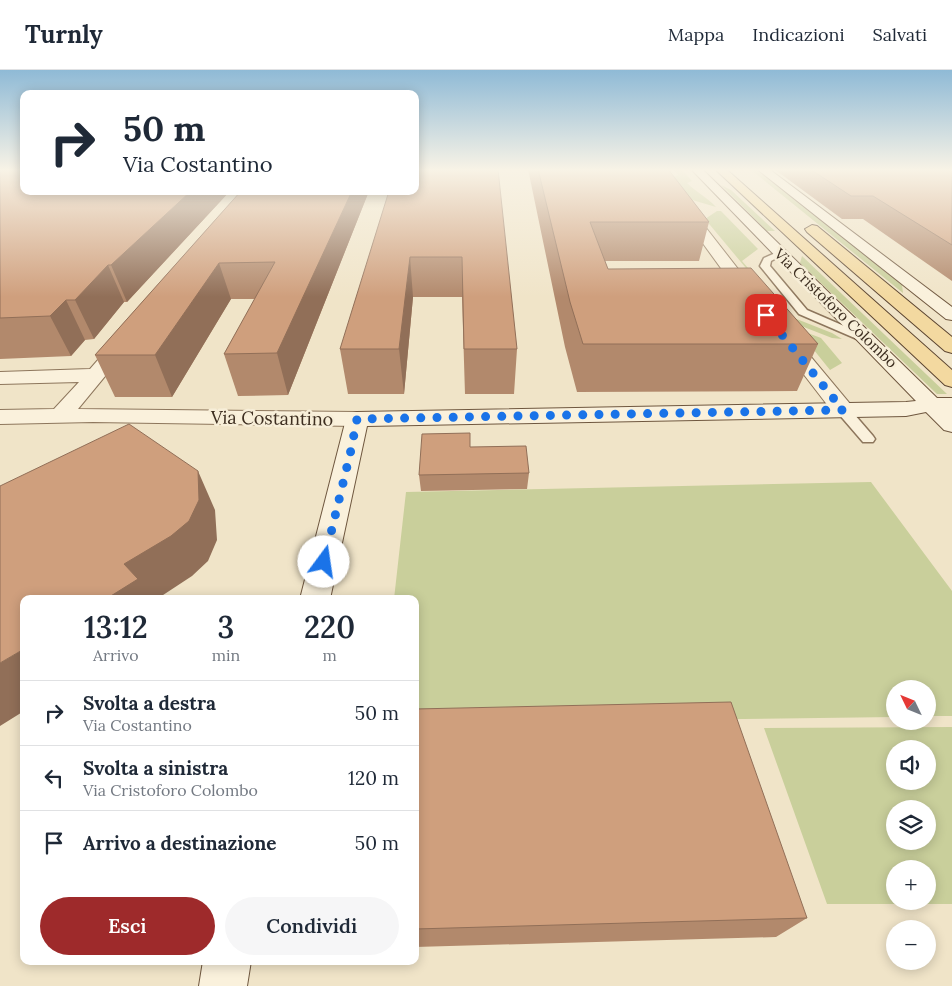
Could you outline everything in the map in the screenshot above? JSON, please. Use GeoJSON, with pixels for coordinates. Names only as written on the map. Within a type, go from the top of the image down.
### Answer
{"type":"FeatureCollection","features":[{"type":"Feature","properties":{"kind":"main road","name":"Via Cristoforo Colombo"},"geometry":{"type":"LineString","coordinates":[[767,212],[952,381]]}},
{"type":"Feature","properties":{"kind":"main road"},"geometry":{"type":"LineString","coordinates":[[799,218],[952,347]]}},
{"type":"Feature","properties":{"kind":"main road"},"geometry":{"type":"LineString","coordinates":[[780,254],[803,244]]}},
{"type":"Feature","properties":{"kind":"main road"},"geometry":{"type":"LineString","coordinates":[[911,312],[913,286]]}},
{"type":"Feature","properties":{"kind":"street"},"geometry":{"type":"LineString","coordinates":[[687,212],[728,270],[760,308]]}},
{"type":"Feature","properties":{"kind":"street","name":"Via Cristoforo Colombo"},"geometry":{"type":"LineString","coordinates":[[739,212],[868,340],[942,404],[952,424]]}},
{"type":"Feature","properties":{"kind":"street"},"geometry":{"type":"LineString","coordinates":[[817,212],[952,315]]}},
{"type":"Feature","properties":{"kind":"street"},"geometry":{"type":"LineString","coordinates":[[772,323],[843,410]]}},
{"type":"Feature","properties":{"kind":"street"},"geometry":{"type":"LineString","coordinates":[[61,415],[139,326]]}},
{"type":"Feature","properties":{"kind":"street"},"geometry":{"type":"LineString","coordinates":[[0,378],[96,374]]}},
{"type":"Feature","properties":{"kind":"street"},"geometry":{"type":"LineString","coordinates":[[0,397],[47,395]]}},
{"type":"Feature","properties":{"kind":"street","name":"Via Costantino"},"geometry":{"type":"LineString","coordinates":[[0,417],[61,415],[357,419],[906,409],[942,404]]}},
{"type":"Feature","properties":{"kind":"street"},"geometry":{"type":"LineString","coordinates":[[316,595],[357,419]]}},
{"type":"Feature","properties":{"kind":"street"},"geometry":{"type":"LineString","coordinates":[[223,986],[226,965]]}},
{"type":"Feature","properties":{"kind":"lane"},"geometry":{"type":"LineString","coordinates":[[780,254],[767,260],[765,266],[803,312],[868,340]]}},
{"type":"Feature","properties":{"kind":"lane"},"geometry":{"type":"LineString","coordinates":[[843,410],[868,439]]}},
{"type":"Feature","properties":{"kind":"green space"},"geometry":{"type":"Polygon","coordinates":[[[716,212],[722,212],[758,249],[742,261],[789,316],[832,333],[842,339],[832,338],[791,322],[705,219],[716,212]]]}},
{"type":"Feature","properties":{"kind":"green space"},"geometry":{"type":"Polygon","coordinates":[[[748,212],[754,212],[775,231],[767,231],[748,212]]]}},
{"type":"Feature","properties":{"kind":"green space"},"geometry":{"type":"Polygon","coordinates":[[[803,212],[810,212],[902,285],[903,293],[803,212]]]}},
{"type":"Feature","properties":{"kind":"green space"},"geometry":{"type":"Polygon","coordinates":[[[802,256],[947,394],[937,394],[800,263],[802,256]]]}},
{"type":"Feature","properties":{"kind":"green space"},"geometry":{"type":"Polygon","coordinates":[[[797,329],[821,338],[842,363],[830,370],[797,329]]]}},
{"type":"Feature","properties":{"kind":"green space"},"geometry":{"type":"Polygon","coordinates":[[[871,482],[952,591],[952,716],[936,716],[936,680],[886,680],[886,717],[419,723],[419,595],[394,595],[406,492],[871,482]]]}},
{"type":"Feature","properties":{"kind":"green space"},"geometry":{"type":"Polygon","coordinates":[[[886,727],[886,730],[936,730],[936,727],[952,727],[952,904],[936,904],[936,860],[886,860],[886,904],[827,904],[764,728],[886,727]]]}},
{"type":"Feature","properties":{"kind":"building"},"geometry":{"type":"Polygon","coordinates":[[[0,212],[169,212],[111,265],[108,265],[75,300],[66,300],[50,316],[0,318],[0,212]]]}},
{"type":"Feature","properties":{"kind":"building"},"geometry":{"type":"Polygon","coordinates":[[[223,212],[342,212],[277,353],[224,354],[275,262],[219,263],[155,355],[95,355],[223,212]]]}},
{"type":"Feature","properties":{"kind":"building"},"geometry":{"type":"Polygon","coordinates":[[[383,212],[503,212],[517,349],[464,349],[462,257],[410,257],[399,349],[340,349],[383,212]]]}},
{"type":"Feature","properties":{"kind":"building"},"geometry":{"type":"Polygon","coordinates":[[[548,212],[701,212],[709,222],[590,222],[608,269],[751,268],[818,344],[583,344],[570,302],[548,212]]]}},
{"type":"Feature","properties":{"kind":"building"},"geometry":{"type":"Polygon","coordinates":[[[898,212],[952,212],[952,245],[898,212]]]}},
{"type":"Feature","properties":{"kind":"building"},"geometry":{"type":"Polygon","coordinates":[[[129,424],[198,471],[199,500],[189,521],[171,536],[124,564],[138,579],[112,595],[20,595],[20,651],[0,663],[0,486],[129,424]]]}},
{"type":"Feature","properties":{"kind":"building"},"geometry":{"type":"Polygon","coordinates":[[[470,433],[470,447],[526,446],[529,473],[419,475],[422,434],[470,433]]]}},
{"type":"Feature","properties":{"kind":"building"},"geometry":{"type":"Polygon","coordinates":[[[731,702],[807,918],[419,929],[419,709],[731,702]]]}},
{"type":"Feature","properties":{"kind":"route"},"geometry":{"type":"LineString","coordinates":[[324,562],[357,419],[843,410],[766,315]]}}]}
